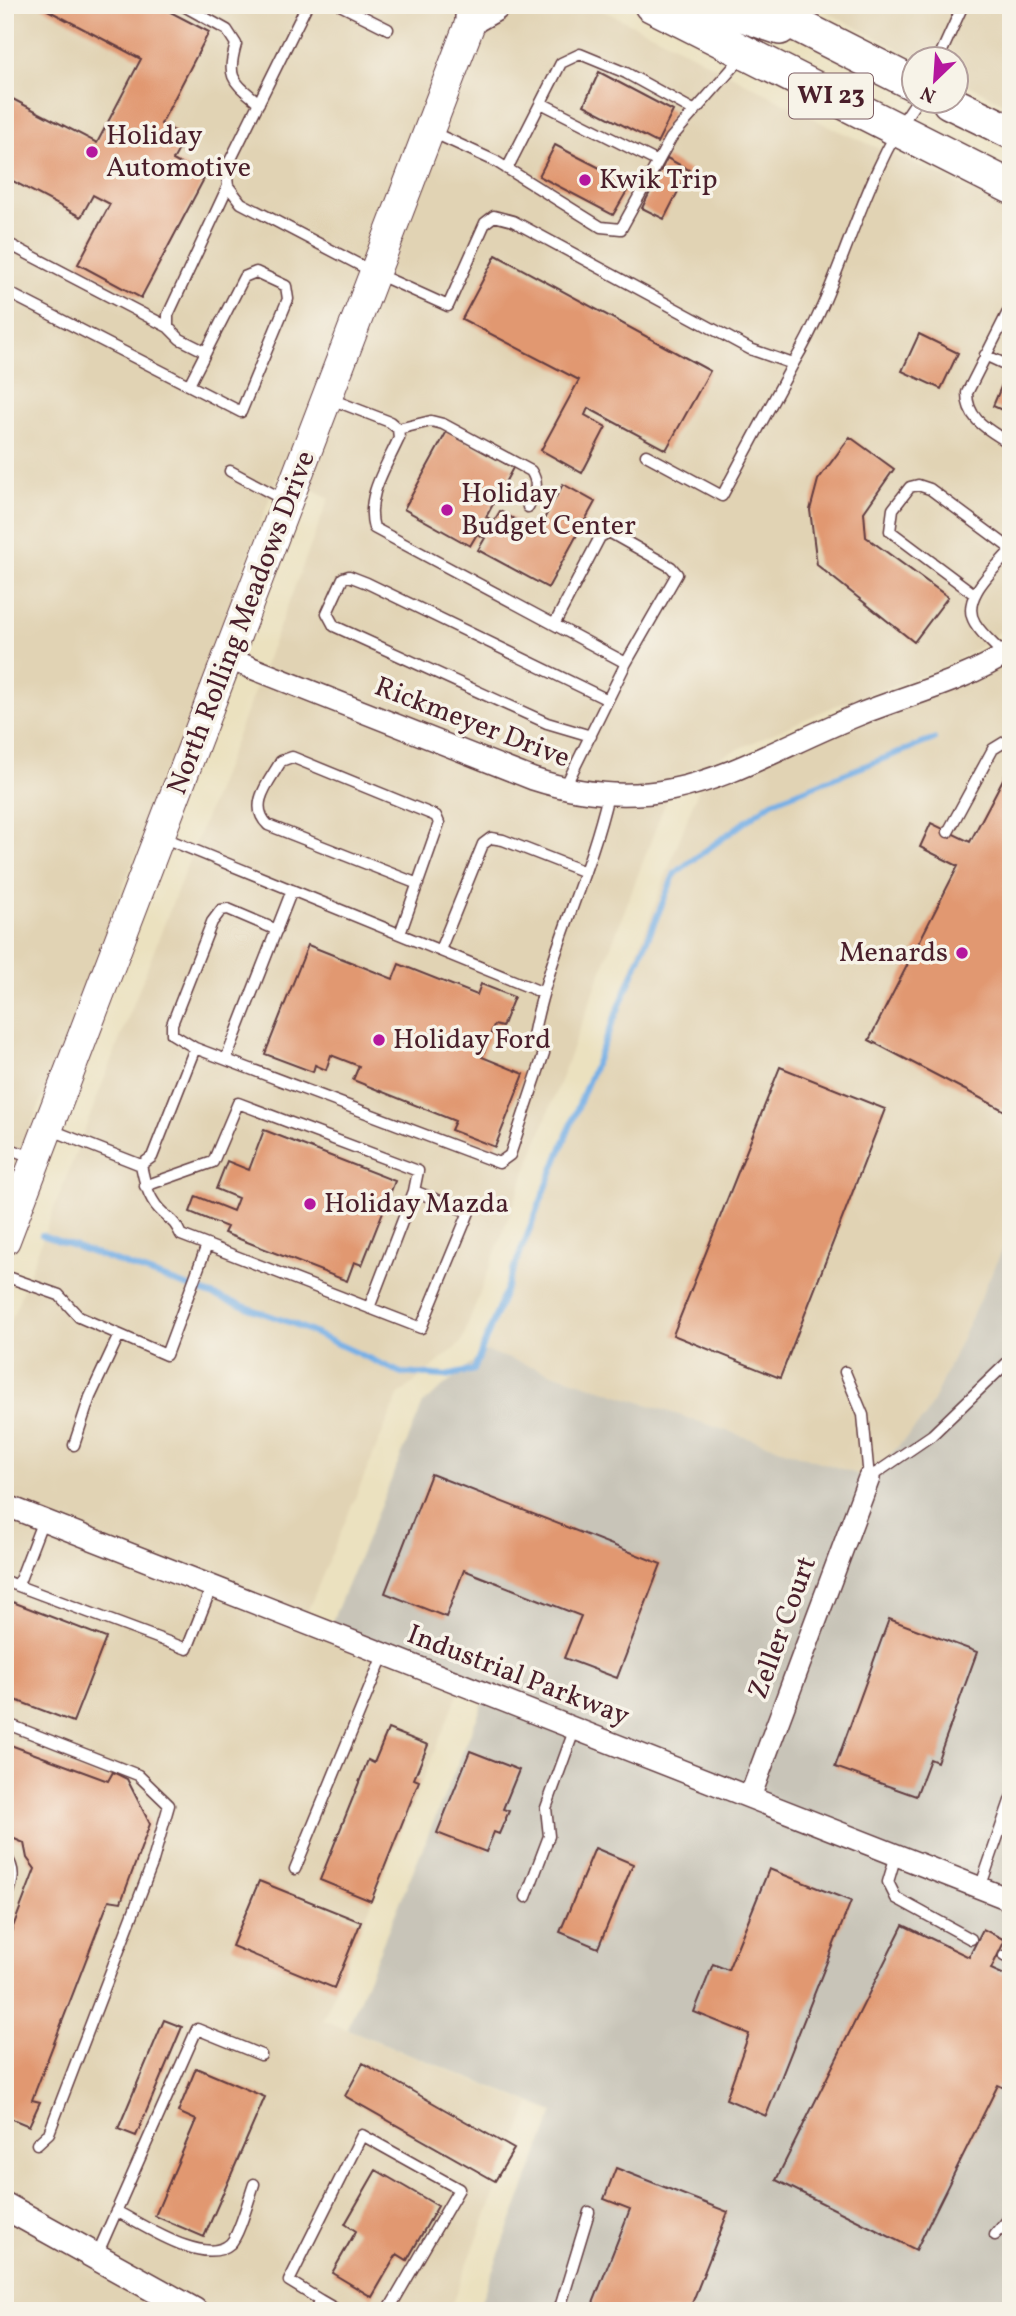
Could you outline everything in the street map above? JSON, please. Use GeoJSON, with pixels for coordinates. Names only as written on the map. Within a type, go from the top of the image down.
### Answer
{"type":"FeatureCollection","features":[{"type":"Feature","properties":{"kind":"main road","name":"WI 23"},"geometry":{"type":"LineString","coordinates":[[651,5],[1011,187]]}},
{"type":"Feature","properties":{"kind":"main road"},"geometry":{"type":"LineString","coordinates":[[713,5],[755,21],[823,39]]}},
{"type":"Feature","properties":{"kind":"main road","name":"WI 23"},"geometry":{"type":"LineString","coordinates":[[758,5],[900,77]]}},
{"type":"Feature","properties":{"kind":"main road","name":"North Rolling Meadows Drive"},"geometry":{"type":"LineString","coordinates":[[5,1240],[34,1158],[161,836],[375,273],[481,9]]}},
{"type":"Feature","properties":{"kind":"main road"},"geometry":{"type":"LineString","coordinates":[[970,112],[1011,132]]}},
{"type":"Feature","properties":{"kind":"street","name":"Rickmeyer Drive"},"geometry":{"type":"LineString","coordinates":[[229,659],[533,779],[564,789],[608,795],[673,791],[717,779],[860,714],[965,677],[1008,653]]}},
{"type":"Feature","properties":{"kind":"street","name":"Zeller Court"},"geometry":{"type":"LineString","coordinates":[[750,1797],[869,1478]]}},
{"type":"Feature","properties":{"kind":"street","name":"Industrial Parkway"},"geometry":{"type":"LineString","coordinates":[[5,1505],[1011,1900]]}},
{"type":"Feature","properties":{"kind":"street"},"geometry":{"type":"LineString","coordinates":[[5,2206],[194,2311]]}},
{"type":"Feature","properties":{"kind":"lane"},"geometry":{"type":"LineString","coordinates":[[182,5],[227,30],[236,44],[230,66],[233,81],[259,103]]}},
{"type":"Feature","properties":{"kind":"lane"},"geometry":{"type":"LineString","coordinates":[[340,5],[388,29]]}},
{"type":"Feature","properties":{"kind":"lane"},"geometry":{"type":"LineString","coordinates":[[944,46],[963,5]]}},
{"type":"Feature","properties":{"kind":"lane"},"geometry":{"type":"LineString","coordinates":[[168,327],[168,316],[228,187],[226,169],[304,6]]}},
{"type":"Feature","properties":{"kind":"lane"},"geometry":{"type":"LineString","coordinates":[[430,131],[507,169],[601,227],[621,229],[671,138],[747,53]]}},
{"type":"Feature","properties":{"kind":"lane"},"geometry":{"type":"LineString","coordinates":[[507,169],[561,63],[580,54],[626,73],[695,111]]}},
{"type":"Feature","properties":{"kind":"lane"},"geometry":{"type":"LineString","coordinates":[[541,103],[658,162]]}},
{"type":"Feature","properties":{"kind":"lane"},"geometry":{"type":"LineString","coordinates":[[646,455],[722,496],[828,295],[896,130],[906,116]]}},
{"type":"Feature","properties":{"kind":"lane"},"geometry":{"type":"LineString","coordinates":[[228,187],[241,203],[375,273],[448,306],[485,223],[494,216],[513,221],[751,349],[793,364]]}},
{"type":"Feature","properties":{"kind":"lane"},"geometry":{"type":"LineString","coordinates":[[5,242],[168,327],[180,339],[206,352]]}},
{"type":"Feature","properties":{"kind":"lane"},"geometry":{"type":"LineString","coordinates":[[5,291],[241,412],[288,299],[286,286],[256,272],[244,277],[189,385]]}},
{"type":"Feature","properties":{"kind":"lane"},"geometry":{"type":"LineString","coordinates":[[1011,306],[967,393],[967,408],[977,422],[1011,444]]}},
{"type":"Feature","properties":{"kind":"lane"},"geometry":{"type":"LineString","coordinates":[[985,355],[1011,367]]}},
{"type":"Feature","properties":{"kind":"lane"},"geometry":{"type":"LineString","coordinates":[[328,398],[390,422],[398,429],[399,438],[373,496],[370,512],[374,528],[626,663]]}},
{"type":"Feature","properties":{"kind":"lane"},"geometry":{"type":"LineString","coordinates":[[398,429],[431,421],[443,424],[531,471],[537,481],[537,488],[528,507]]}},
{"type":"Feature","properties":{"kind":"lane"},"geometry":{"type":"LineString","coordinates":[[230,471],[288,502]]}},
{"type":"Feature","properties":{"kind":"lane"},"geometry":{"type":"LineString","coordinates":[[974,594],[890,531],[893,509],[910,486],[918,485],[930,489],[1011,550],[974,594],[970,612],[975,624],[1008,653]]}},
{"type":"Feature","properties":{"kind":"lane"},"geometry":{"type":"LineString","coordinates":[[555,623],[600,537],[609,532],[671,567],[677,574],[626,663],[564,789]]}},
{"type":"Feature","properties":{"kind":"lane"},"geometry":{"type":"LineString","coordinates":[[591,736],[547,723],[334,626],[327,613],[343,578],[349,576],[367,583],[608,701]]}},
{"type":"Feature","properties":{"kind":"lane"},"geometry":{"type":"LineString","coordinates":[[948,831],[993,749],[1011,738]]}},
{"type":"Feature","properties":{"kind":"lane"},"geometry":{"type":"LineString","coordinates":[[400,934],[418,884],[439,823],[436,816],[292,757],[281,761],[257,804],[259,816],[268,825],[418,884]]}},
{"type":"Feature","properties":{"kind":"lane"},"geometry":{"type":"LineString","coordinates":[[277,930],[228,909],[221,910],[212,922],[172,1024],[172,1034],[195,1048],[499,1163],[510,1154],[544,1054],[533,1036],[541,992],[598,836],[608,795]]}},
{"type":"Feature","properties":{"kind":"lane"},"geometry":{"type":"LineString","coordinates":[[161,836],[541,992]]}},
{"type":"Feature","properties":{"kind":"lane"},"geometry":{"type":"LineString","coordinates":[[440,950],[483,844],[491,838],[503,840],[585,872]]}},
{"type":"Feature","properties":{"kind":"lane"},"geometry":{"type":"LineString","coordinates":[[226,1059],[292,890]]}},
{"type":"Feature","properties":{"kind":"lane"},"geometry":{"type":"LineString","coordinates":[[141,1165],[152,1157],[195,1048]]}},
{"type":"Feature","properties":{"kind":"lane"},"geometry":{"type":"LineString","coordinates":[[145,1186],[213,1162],[238,1103],[418,1171],[414,1191],[369,1308]]}},
{"type":"Feature","properties":{"kind":"lane"},"geometry":{"type":"LineString","coordinates":[[46,1128],[141,1165]]}},
{"type":"Feature","properties":{"kind":"lane"},"geometry":{"type":"LineString","coordinates":[[5,1147],[34,1158]]}},
{"type":"Feature","properties":{"kind":"lane"},"geometry":{"type":"LineString","coordinates":[[141,1165],[145,1186],[159,1209],[174,1220],[181,1235],[421,1328],[469,1212],[414,1191]]}},
{"type":"Feature","properties":{"kind":"lane"},"geometry":{"type":"LineString","coordinates":[[5,1276],[59,1295],[79,1317],[166,1356],[207,1245]]}},
{"type":"Feature","properties":{"kind":"lane"},"geometry":{"type":"LineString","coordinates":[[74,1445],[90,1397],[119,1335]]}},
{"type":"Feature","properties":{"kind":"lane"},"geometry":{"type":"LineString","coordinates":[[845,1372],[863,1415],[869,1478],[932,1434],[1011,1359]]}},
{"type":"Feature","properties":{"kind":"lane"},"geometry":{"type":"LineString","coordinates":[[18,1586],[43,1520]]}},
{"type":"Feature","properties":{"kind":"lane"},"geometry":{"type":"LineString","coordinates":[[5,1581],[187,1649],[212,1586]]}},
{"type":"Feature","properties":{"kind":"lane"},"geometry":{"type":"LineString","coordinates":[[295,1869],[384,1653]]}},
{"type":"Feature","properties":{"kind":"lane"},"geometry":{"type":"LineString","coordinates":[[5,1723],[138,1775],[169,1805],[152,1864],[49,2133],[37,2144]]}},
{"type":"Feature","properties":{"kind":"lane"},"geometry":{"type":"LineString","coordinates":[[526,1897],[549,1836],[547,1808],[575,1728]]}},
{"type":"Feature","properties":{"kind":"lane"},"geometry":{"type":"LineString","coordinates":[[980,1888],[1011,1798]]}},
{"type":"Feature","properties":{"kind":"lane"},"geometry":{"type":"LineString","coordinates":[[5,1855],[12,1867],[14,1880],[5,1903]]}},
{"type":"Feature","properties":{"kind":"lane"},"geometry":{"type":"LineString","coordinates":[[896,1855],[888,1882],[896,1898],[971,1939]]}},
{"type":"Feature","properties":{"kind":"lane"},"geometry":{"type":"LineString","coordinates":[[96,2256],[197,2029],[261,2055]]}},
{"type":"Feature","properties":{"kind":"lane"},"geometry":{"type":"LineString","coordinates":[[340,2311],[318,2306],[289,2281],[362,2135],[459,2189],[388,2311]]}},
{"type":"Feature","properties":{"kind":"lane"},"geometry":{"type":"LineString","coordinates":[[116,2211],[180,2244],[204,2252],[217,2252],[232,2243],[254,2184]]}},
{"type":"Feature","properties":{"kind":"lane"},"geometry":{"type":"LineString","coordinates":[[559,2311],[589,2212]]}},
{"type":"Feature","properties":{"kind":"lane"},"geometry":{"type":"LineString","coordinates":[[995,2235],[1011,2216]]}},
{"type":"Feature","properties":{"kind":"shaded area"},"geometry":{"type":"Polygon","coordinates":[[[5,5],[591,5],[663,39],[832,128],[945,177],[1011,213],[1011,624],[975,650],[940,669],[835,706],[675,777],[461,1343],[398,1396],[303,1622],[462,1685],[323,2020],[530,2104],[449,2311],[5,2311],[5,1336],[329,498],[279,472],[220,636],[5,1194],[5,5]]]}},
{"type":"Feature","properties":{"kind":"shaded area"},"geometry":{"type":"Polygon","coordinates":[[[813,5],[1011,5],[1011,107],[970,86],[970,46],[900,46],[900,49],[813,5]]]}},
{"type":"Feature","properties":{"kind":"shaded area"},"geometry":{"type":"Polygon","coordinates":[[[1011,651],[1011,1231],[926,1416],[869,1478],[486,1351],[700,785],[1011,651]]]}},
{"type":"Feature","properties":{"kind":"shaded area"},"geometry":{"type":"Polygon","coordinates":[[[1011,1231],[1011,2311],[477,2311],[554,2112],[347,2029],[487,1694],[328,1631],[423,1404],[486,1351],[869,1478],[926,1416],[1011,1231]]]}},
{"type":"Feature","properties":{"kind":"building","name":"Holiday Automotive"},"geometry":{"type":"Polygon","coordinates":[[[38,5],[157,5],[209,32],[161,124],[186,137],[173,160],[205,177],[141,298],[78,264],[110,204],[93,195],[81,217],[5,177],[5,95],[97,143],[141,59],[38,5]]]}},
{"type":"Feature","properties":{"kind":"building"},"geometry":{"type":"Polygon","coordinates":[[[599,72],[673,111],[657,143],[584,105],[599,72]]]}},
{"type":"Feature","properties":{"kind":"building","name":"Kwik Trip"},"geometry":{"type":"Polygon","coordinates":[[[555,145],[631,184],[613,215],[539,176],[555,145]]]}},
{"type":"Feature","properties":{"kind":"building"},"geometry":{"type":"Polygon","coordinates":[[[667,158],[689,170],[664,219],[642,208],[667,158]]]}},
{"type":"Feature","properties":{"kind":"building"},"geometry":{"type":"Polygon","coordinates":[[[496,255],[710,371],[666,450],[588,408],[585,415],[606,427],[582,473],[541,450],[579,380],[462,319],[496,255]]]}},
{"type":"Feature","properties":{"kind":"building"},"geometry":{"type":"Polygon","coordinates":[[[919,334],[958,353],[941,389],[902,371],[919,334]]]}},
{"type":"Feature","properties":{"kind":"building"},"geometry":{"type":"Polygon","coordinates":[[[1006,375],[1011,378],[1011,414],[993,406],[1006,375]]]}},
{"type":"Feature","properties":{"kind":"building","name":"Holiday Budget Center"},"geometry":{"type":"Polygon","coordinates":[[[447,431],[513,468],[486,517],[494,521],[500,511],[537,532],[563,484],[595,502],[548,588],[478,550],[485,538],[477,534],[470,546],[404,509],[447,431]]]}},
{"type":"Feature","properties":{"kind":"building"},"geometry":{"type":"Polygon","coordinates":[[[850,437],[894,469],[864,512],[866,537],[948,597],[914,642],[817,565],[810,510],[818,480],[850,437]]]}},
{"type":"Feature","properties":{"kind":"building","name":"Menards"},"geometry":{"type":"Polygon","coordinates":[[[1011,764],[1011,1114],[869,1040],[958,866],[920,847],[931,823],[970,842],[1011,764]]]}},
{"type":"Feature","properties":{"kind":"building","name":"Holiday Ford"},"geometry":{"type":"Polygon","coordinates":[[[308,945],[393,979],[399,964],[477,995],[481,984],[514,997],[502,1027],[494,1025],[482,1057],[524,1074],[495,1147],[451,1130],[455,1121],[353,1080],[359,1066],[331,1055],[326,1070],[315,1065],[313,1072],[265,1054],[308,945]]]}},
{"type":"Feature","properties":{"kind":"building"},"geometry":{"type":"Polygon","coordinates":[[[780,1067],[885,1109],[780,1378],[673,1335],[780,1067]]]}},
{"type":"Feature","properties":{"kind":"building","name":"Holiday Mazda"},"geometry":{"type":"Polygon","coordinates":[[[264,1130],[395,1181],[362,1265],[354,1262],[347,1281],[224,1233],[227,1227],[190,1212],[196,1196],[233,1211],[238,1198],[216,1189],[227,1161],[249,1170],[264,1130]]]}},
{"type":"Feature","properties":{"kind":"building"},"geometry":{"type":"Polygon","coordinates":[[[431,1474],[661,1564],[617,1678],[564,1658],[581,1616],[464,1570],[446,1617],[385,1593],[431,1474]]]}},
{"type":"Feature","properties":{"kind":"building"},"geometry":{"type":"Polygon","coordinates":[[[5,1599],[106,1638],[73,1722],[5,1696],[5,1599]]]}},
{"type":"Feature","properties":{"kind":"building"},"geometry":{"type":"Polygon","coordinates":[[[889,1619],[977,1652],[937,1762],[930,1759],[916,1796],[835,1767],[889,1619]]]}},
{"type":"Feature","properties":{"kind":"building"},"geometry":{"type":"Polygon","coordinates":[[[388,1729],[428,1745],[414,1779],[419,1781],[371,1901],[320,1880],[368,1760],[374,1763],[388,1729]]]}},
{"type":"Feature","properties":{"kind":"building"},"geometry":{"type":"Polygon","coordinates":[[[5,1743],[108,1781],[113,1772],[127,1779],[150,1824],[121,1902],[109,1900],[32,2100],[40,2102],[29,2126],[5,2116],[5,1948],[35,1869],[27,1858],[24,1843],[5,1835],[5,1743]]]}},
{"type":"Feature","properties":{"kind":"building"},"geometry":{"type":"Polygon","coordinates":[[[470,1751],[519,1770],[503,1809],[509,1811],[499,1834],[494,1832],[486,1852],[437,1833],[470,1751]]]}},
{"type":"Feature","properties":{"kind":"building"},"geometry":{"type":"Polygon","coordinates":[[[595,1848],[633,1864],[598,1948],[560,1932],[595,1848]]]}},
{"type":"Feature","properties":{"kind":"building"},"geometry":{"type":"Polygon","coordinates":[[[769,1869],[851,1901],[766,2116],[726,2099],[749,2034],[694,2012],[713,1964],[728,1970],[769,1869]]]}},
{"type":"Feature","properties":{"kind":"building"},"geometry":{"type":"Polygon","coordinates":[[[259,1881],[361,1922],[334,1988],[232,1946],[259,1881]]]}},
{"type":"Feature","properties":{"kind":"building"},"geometry":{"type":"Polygon","coordinates":[[[903,1925],[969,1957],[983,1929],[1005,1940],[991,1969],[1011,1978],[1011,2091],[998,2085],[916,2250],[776,2180],[903,1925]]]}},
{"type":"Feature","properties":{"kind":"building"},"geometry":{"type":"Polygon","coordinates":[[[164,2020],[182,2027],[136,2136],[118,2129],[164,2020]]]}},
{"type":"Feature","properties":{"kind":"building"},"geometry":{"type":"Polygon","coordinates":[[[363,2063],[514,2149],[495,2181],[345,2096],[363,2063]]]}},
{"type":"Feature","properties":{"kind":"building"},"geometry":{"type":"Polygon","coordinates":[[[196,2068],[265,2097],[204,2237],[155,2216],[196,2120],[178,2112],[196,2068]]]}},
{"type":"Feature","properties":{"kind":"building"},"geometry":{"type":"Polygon","coordinates":[[[616,2168],[728,2212],[689,2311],[590,2311],[630,2209],[604,2199],[616,2168]]]}},
{"type":"Feature","properties":{"kind":"building"},"geometry":{"type":"Polygon","coordinates":[[[376,2170],[438,2206],[407,2260],[397,2254],[372,2297],[332,2273],[356,2231],[345,2224],[376,2170]]]}},
{"type":"Feature","properties":{"kind":"waterway"},"geometry":{"type":"LineString","coordinates":[[42,1235],[294,1324],[401,1373],[446,1376],[474,1370],[583,1094],[675,873],[772,802],[934,739]]}},
{"type":"Feature","properties":{"kind":"place","name":"Holiday Automotive"},"geometry":{"type":"Point","coordinates":[92,152]}},
{"type":"Feature","properties":{"kind":"place","name":"Kwik Trip"},"geometry":{"type":"Point","coordinates":[585,180]}},
{"type":"Feature","properties":{"kind":"place","name":"Holiday Budget Center"},"geometry":{"type":"Point","coordinates":[447,510]}},
{"type":"Feature","properties":{"kind":"place","name":"Menards"},"geometry":{"type":"Point","coordinates":[962,953]}},
{"type":"Feature","properties":{"kind":"place","name":"Holiday Ford"},"geometry":{"type":"Point","coordinates":[379,1040]}},
{"type":"Feature","properties":{"kind":"place","name":"Holiday Mazda"},"geometry":{"type":"Point","coordinates":[310,1204]}}]}
